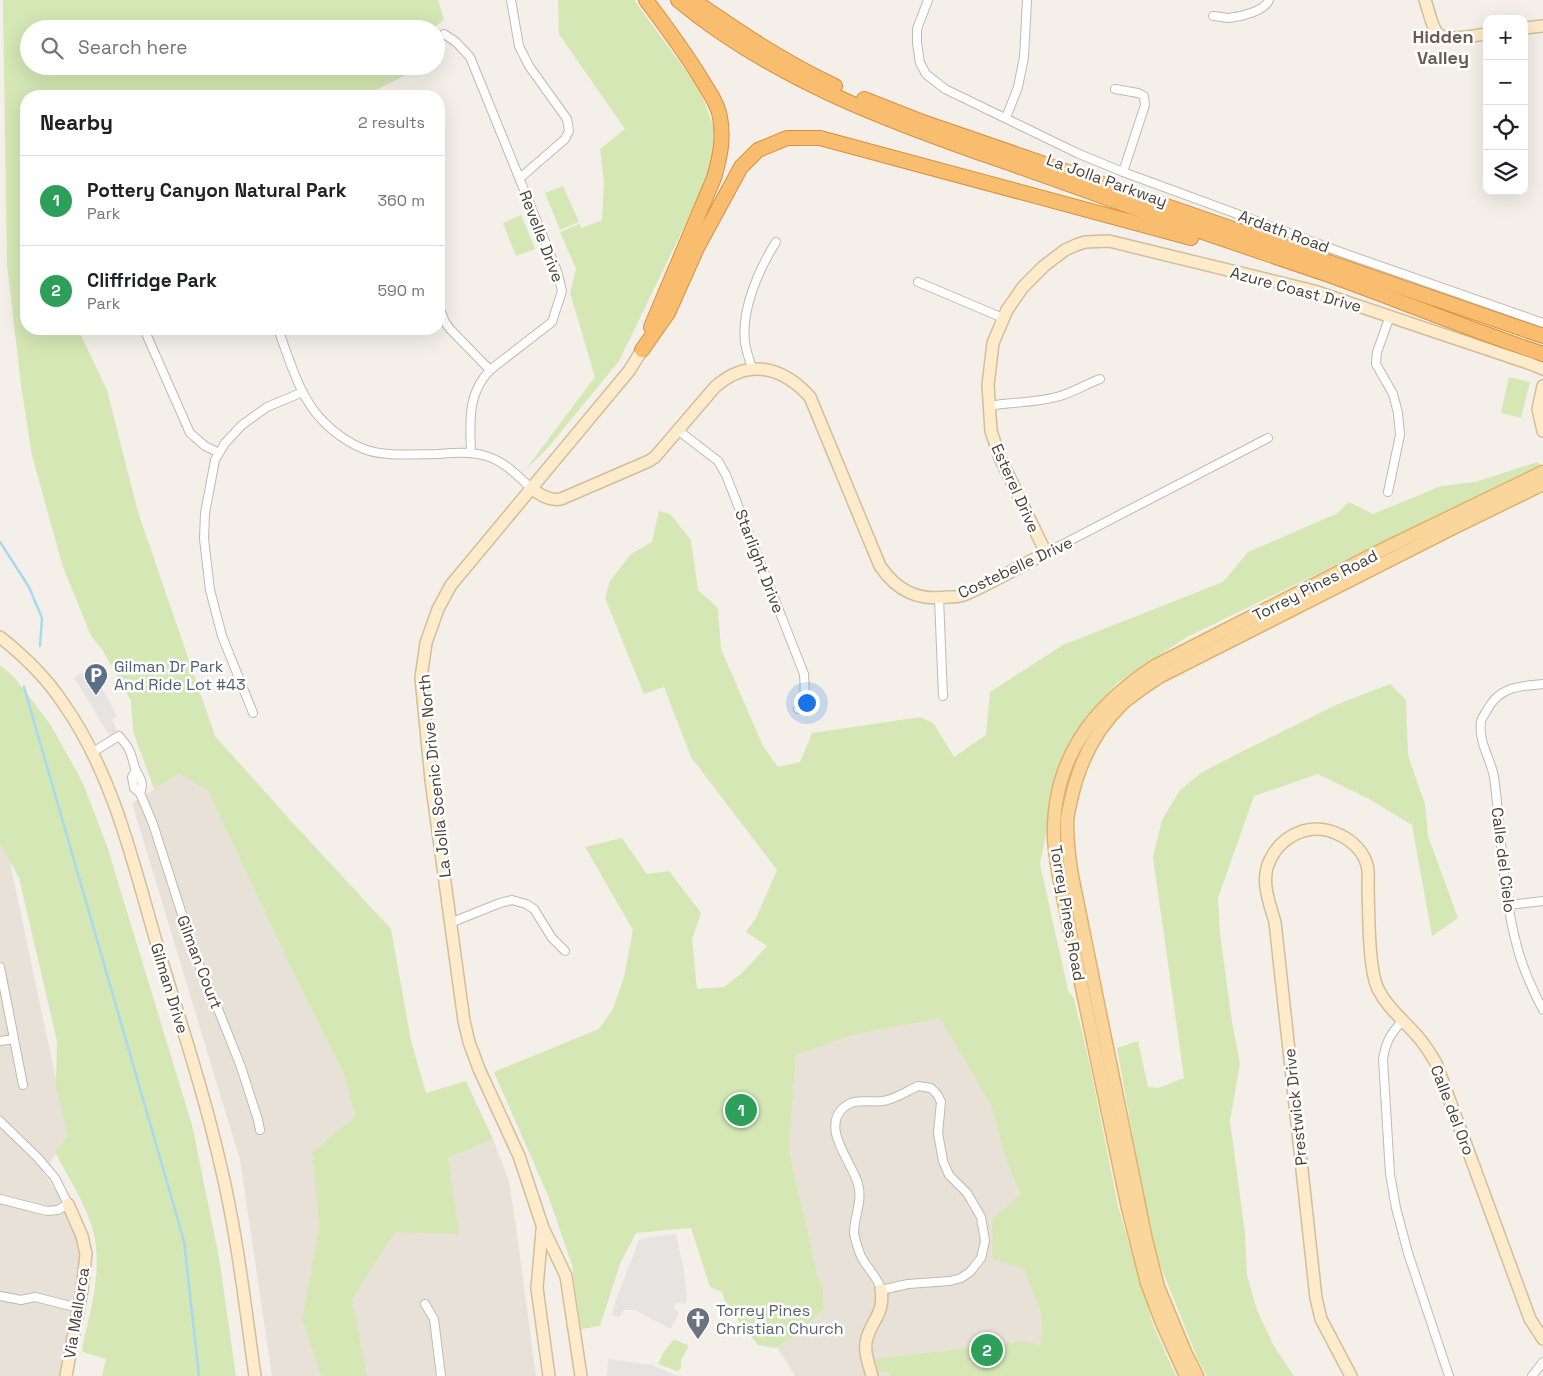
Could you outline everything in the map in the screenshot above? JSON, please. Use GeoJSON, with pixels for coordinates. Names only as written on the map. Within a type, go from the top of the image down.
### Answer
{"type":"FeatureCollection","features":[{"type":"Feature","properties":{"kind":"highway"},"geometry":{"type":"LineString","coordinates":[[642,350],[714,178],[721,154],[722,136],[720,115],[713,99],[690,60],[646,0]]}},
{"type":"Feature","properties":{"kind":"highway","name":"La Jolla Parkway"},"geometry":{"type":"LineString","coordinates":[[678,0],[726,37],[768,62],[807,83],[880,116],[1543,354]]}},
{"type":"Feature","properties":{"kind":"highway","name":"La Jolla Parkway"},"geometry":{"type":"LineString","coordinates":[[693,0],[749,39],[797,68],[860,98],[895,112],[1543,336]]}},
{"type":"Feature","properties":{"kind":"highway"},"geometry":{"type":"LineString","coordinates":[[642,350],[668,313],[697,248],[741,167],[758,150],[787,138],[820,138],[1309,269]]}},
{"type":"Feature","properties":{"kind":"highway"},"geometry":{"type":"LineString","coordinates":[[1516,326],[1543,332]]}},
{"type":"Feature","properties":{"kind":"main road","name":"Torrey Pines Road"},"geometry":{"type":"LineString","coordinates":[[1186,1376],[1162,1323],[1147,1283],[1128,1208],[1060,887],[1054,838],[1055,816],[1061,779],[1072,751],[1087,726],[1117,693],[1154,666],[1386,548],[1543,472]]}},
{"type":"Feature","properties":{"kind":"main road","name":"Torrey Pines Road"},"geometry":{"type":"LineString","coordinates":[[1197,1376],[1158,1287],[1146,1240],[1072,876],[1068,850],[1067,820],[1076,777],[1083,758],[1093,739],[1110,717],[1136,692],[1159,677],[1446,531],[1543,484]]}},
{"type":"Feature","properties":{"kind":"street"},"geometry":{"type":"LineString","coordinates":[[511,0],[519,46],[529,66],[567,119],[569,130],[565,139],[520,178]]}},
{"type":"Feature","properties":{"kind":"street","name":"Ardath Road"},"geometry":{"type":"LineString","coordinates":[[928,0],[917,29],[920,63],[926,74],[946,89],[1078,153],[1123,172],[1543,323]]}},
{"type":"Feature","properties":{"kind":"street"},"geometry":{"type":"LineString","coordinates":[[1006,118],[1018,87],[1024,57],[1027,0]]}},
{"type":"Feature","properties":{"kind":"street"},"geometry":{"type":"LineString","coordinates":[[1213,16],[1230,18],[1261,10],[1269,0]]}},
{"type":"Feature","properties":{"kind":"street"},"geometry":{"type":"LineString","coordinates":[[1425,0],[1436,32],[1442,36],[1452,38],[1483,34]]}},
{"type":"Feature","properties":{"kind":"street"},"geometry":{"type":"LineString","coordinates":[[1528,28],[1543,26]]}},
{"type":"Feature","properties":{"kind":"street","name":"Revelle Drive"},"geometry":{"type":"LineString","coordinates":[[445,35],[456,42],[470,57],[557,271],[562,291],[552,322],[490,370],[474,393],[470,416],[471,453]]}},
{"type":"Feature","properties":{"kind":"street"},"geometry":{"type":"LineString","coordinates":[[1115,89],[1138,93],[1144,96],[1145,105],[1123,172]]}},
{"type":"Feature","properties":{"kind":"street","name":"Azure Coast Drive"},"geometry":{"type":"LineString","coordinates":[[1076,245],[1085,242],[1109,241],[1314,291],[1543,369]]}},
{"type":"Feature","properties":{"kind":"street"},"geometry":{"type":"LineString","coordinates":[[280,335],[303,392],[319,416],[337,433],[365,449],[398,455],[471,453],[486,456],[497,460],[514,471],[532,489],[553,500],[561,499],[655,457],[715,387],[726,377],[752,369],[745,343],[745,326],[751,294],[765,260],[776,242]]}},
{"type":"Feature","properties":{"kind":"street","name":"Esterel Drive"},"geometry":{"type":"LineString","coordinates":[[1046,553],[1000,458],[991,432],[988,385],[993,344],[1003,318],[1023,287],[1044,266],[1065,250],[1076,245]]}},
{"type":"Feature","properties":{"kind":"street"},"geometry":{"type":"LineString","coordinates":[[918,282],[1003,318]]}},
{"type":"Feature","properties":{"kind":"street"},"geometry":{"type":"LineString","coordinates":[[1388,492],[1400,435],[1398,412],[1393,394],[1376,364],[1377,352],[1390,316]]}},
{"type":"Feature","properties":{"kind":"street"},"geometry":{"type":"LineString","coordinates":[[445,322],[490,370]]}},
{"type":"Feature","properties":{"kind":"street"},"geometry":{"type":"LineString","coordinates":[[147,335],[190,433],[205,446],[219,453]]}},
{"type":"Feature","properties":{"kind":"street","name":"La Jolla Scenic Drive North"},"geometry":{"type":"LineString","coordinates":[[581,1376],[566,1276],[543,1228],[518,1156],[479,1069],[464,1021],[430,772],[421,678],[426,643],[438,609],[451,585],[629,370],[642,350]]}},
{"type":"Feature","properties":{"kind":"street","name":"Costebelle Drive"},"geometry":{"type":"LineString","coordinates":[[752,369],[774,371],[787,376],[799,384],[810,397],[880,566],[886,575],[902,590],[917,596],[939,598],[962,596],[1268,438]]}},
{"type":"Feature","properties":{"kind":"street"},"geometry":{"type":"LineString","coordinates":[[989,406],[1038,401],[1061,396],[1100,379]]}},
{"type":"Feature","properties":{"kind":"street"},"geometry":{"type":"LineString","coordinates":[[1543,386],[1538,409],[1543,431]]}},
{"type":"Feature","properties":{"kind":"street"},"geometry":{"type":"LineString","coordinates":[[253,713],[222,636],[210,590],[204,539],[205,513],[215,460],[225,443],[242,425],[267,407],[303,392]]}},
{"type":"Feature","properties":{"kind":"street","name":"Starlight Drive"},"geometry":{"type":"LineString","coordinates":[[679,430],[718,461],[726,475],[804,674],[805,693],[798,709]]}},
{"type":"Feature","properties":{"kind":"street"},"geometry":{"type":"LineString","coordinates":[[939,598],[943,696]]}},
{"type":"Feature","properties":{"kind":"street","name":"Gilman Drive"},"geometry":{"type":"LineString","coordinates":[[0,636],[18,651],[46,680],[77,724],[93,752],[120,822],[207,1112],[227,1194],[255,1376]]}},
{"type":"Feature","properties":{"kind":"street","name":"Calle del Cielo"},"geometry":{"type":"LineString","coordinates":[[1543,684],[1516,686],[1504,692],[1492,700],[1481,722],[1482,742],[1493,775],[1508,905],[1518,951],[1532,990],[1543,1010]]}},
{"type":"Feature","properties":{"kind":"street","name":"Gilman Court"},"geometry":{"type":"LineString","coordinates":[[93,752],[119,736],[131,750],[136,770],[132,777],[134,788],[140,793],[154,824],[196,958],[241,1067],[260,1130]]}},
{"type":"Feature","properties":{"kind":"street","name":"Calle del Oro"},"geometry":{"type":"LineString","coordinates":[[1288,838],[1305,830],[1330,830],[1357,847],[1367,865],[1372,962],[1377,988],[1392,1011],[1420,1038],[1436,1063],[1530,1319],[1543,1339]]}},
{"type":"Feature","properties":{"kind":"street","name":"Prestwick Drive"},"geometry":{"type":"LineString","coordinates":[[1288,838],[1274,851],[1267,865],[1265,881],[1268,900],[1275,922],[1316,1298],[1321,1319],[1351,1376]]}},
{"type":"Feature","properties":{"kind":"street"},"geometry":{"type":"LineString","coordinates":[[450,923],[512,900],[526,904],[534,909],[552,938],[565,950]]}},
{"type":"Feature","properties":{"kind":"street"},"geometry":{"type":"LineString","coordinates":[[1508,905],[1543,901]]}},
{"type":"Feature","properties":{"kind":"street"},"geometry":{"type":"LineString","coordinates":[[0,967],[23,1085]]}},
{"type":"Feature","properties":{"kind":"street"},"geometry":{"type":"LineString","coordinates":[[1402,1021],[1389,1036],[1384,1047],[1383,1059],[1390,1174],[1402,1235],[1449,1376]]}},
{"type":"Feature","properties":{"kind":"street"},"geometry":{"type":"LineString","coordinates":[[0,1041],[14,1039]]}},
{"type":"Feature","properties":{"kind":"street"},"geometry":{"type":"LineString","coordinates":[[872,1376],[865,1349],[867,1337],[878,1317],[882,1290],[880,1283],[859,1253],[854,1233],[860,1205],[859,1186],[836,1138],[836,1122],[842,1109],[852,1101],[883,1101],[918,1086],[932,1088],[941,1102],[938,1133],[942,1160],[949,1175],[967,1193],[981,1217],[985,1241],[981,1258],[970,1272],[962,1278],[950,1281],[908,1284],[882,1290]]}},
{"type":"Feature","properties":{"kind":"street"},"geometry":{"type":"LineString","coordinates":[[0,1121],[38,1158],[55,1178],[68,1204],[58,1210],[48,1211],[0,1198]]}},
{"type":"Feature","properties":{"kind":"street","name":"Via Mallorca"},"geometry":{"type":"LineString","coordinates":[[66,1376],[79,1308],[86,1254],[82,1236],[68,1204]]}},
{"type":"Feature","properties":{"kind":"street","name":"La Jolla Scenic Drive North"},"geometry":{"type":"LineString","coordinates":[[543,1228],[537,1288],[549,1376]]}},
{"type":"Feature","properties":{"kind":"street"},"geometry":{"type":"LineString","coordinates":[[0,1296],[22,1300],[35,1297],[79,1308]]}},
{"type":"Feature","properties":{"kind":"street"},"geometry":{"type":"LineString","coordinates":[[425,1304],[434,1319],[441,1376]]}},
{"type":"Feature","properties":{"kind":"street"},"geometry":{"type":"LineString","coordinates":[[1532,1376],[1543,1362]]}},
{"type":"Feature","properties":{"kind":"shaded area","name":"Gilman Dr Park And Ride Lot #43"},"geometry":{"type":"Polygon","coordinates":[[[91,668],[117,716],[112,719],[118,734],[110,737],[74,677],[91,668]]]}},
{"type":"Feature","properties":{"kind":"shaded area"},"geometry":{"type":"Polygon","coordinates":[[[179,774],[208,791],[344,1075],[355,1117],[312,1152],[319,1228],[302,1319],[321,1376],[272,1376],[240,1160],[132,803],[179,774]]]}},
{"type":"Feature","properties":{"kind":"shaded area"},"geometry":{"type":"Polygon","coordinates":[[[0,843],[9,858],[68,1136],[43,1173],[63,1201],[79,1246],[78,1280],[62,1376],[0,1376],[0,843]]]}},
{"type":"Feature","properties":{"kind":"shaded area"},"geometry":{"type":"Polygon","coordinates":[[[940,1017],[991,1105],[1004,1154],[1020,1196],[992,1220],[1024,1269],[1042,1316],[1041,1345],[1025,1341],[876,1359],[889,1372],[889,1376],[795,1376],[777,1347],[792,1338],[824,1309],[823,1290],[817,1273],[789,1150],[796,1055],[856,1034],[940,1017]]]}},
{"type":"Feature","properties":{"kind":"shaded area"},"geometry":{"type":"Polygon","coordinates":[[[493,1139],[509,1181],[536,1376],[367,1376],[351,1299],[395,1232],[448,1158],[493,1139]]]}},
{"type":"Feature","properties":{"kind":"shaded area"},"geometry":{"type":"Polygon","coordinates":[[[676,1234],[684,1271],[687,1300],[685,1304],[676,1302],[674,1308],[678,1311],[678,1315],[671,1329],[635,1310],[624,1310],[619,1317],[612,1315],[639,1240],[676,1234]]]}},
{"type":"Feature","properties":{"kind":"shaded area"},"geometry":{"type":"Polygon","coordinates":[[[608,1359],[651,1365],[679,1376],[607,1376],[608,1359]]]}},
{"type":"Feature","properties":{"kind":"green space"},"geometry":{"type":"Polygon","coordinates":[[[3,0],[438,0],[444,20],[20,20],[20,75],[406,75],[376,90],[20,90],[20,335],[81,335],[107,390],[138,512],[215,736],[391,929],[411,1041],[426,1093],[466,1081],[493,1139],[448,1158],[459,1234],[395,1232],[352,1299],[367,1376],[321,1376],[302,1319],[319,1228],[312,1152],[355,1117],[344,1075],[208,791],[179,774],[154,789],[133,731],[131,701],[102,649],[91,636],[63,567],[32,456],[21,385],[7,265],[3,0]]]}},
{"type":"Feature","properties":{"kind":"green space"},"geometry":{"type":"Polygon","coordinates":[[[558,0],[634,0],[700,90],[715,131],[715,163],[619,361],[546,450],[526,469],[595,377],[570,293],[576,269],[560,232],[579,224],[582,228],[602,220],[604,182],[600,149],[625,129],[559,34],[558,0]]]}},
{"type":"Feature","properties":{"kind":"green space"},"geometry":{"type":"Polygon","coordinates":[[[563,186],[579,222],[560,230],[545,193],[563,186]]]}},
{"type":"Feature","properties":{"kind":"green space"},"geometry":{"type":"Polygon","coordinates":[[[521,215],[535,249],[516,256],[503,223],[521,215]]]}},
{"type":"Feature","properties":{"kind":"green space"},"geometry":{"type":"Polygon","coordinates":[[[1509,377],[1530,382],[1521,418],[1501,413],[1509,377]]]}},
{"type":"Feature","properties":{"kind":"green space"},"geometry":{"type":"Polygon","coordinates":[[[1537,462],[1541,465],[1187,637],[1117,683],[1085,718],[1060,764],[1040,864],[1068,990],[1074,999],[1090,1066],[1118,1206],[1153,1325],[1176,1376],[889,1376],[888,1372],[879,1372],[875,1359],[1025,1341],[1041,1345],[1042,1316],[1024,1269],[993,1259],[992,1219],[1020,1195],[1004,1154],[991,1105],[940,1018],[856,1034],[796,1055],[789,1150],[817,1273],[823,1290],[824,1309],[792,1338],[775,1348],[758,1345],[727,1306],[722,1292],[710,1287],[691,1228],[636,1233],[620,1264],[600,1326],[581,1329],[572,1265],[549,1198],[494,1072],[599,1029],[613,1009],[624,977],[633,930],[585,847],[622,838],[647,874],[669,871],[701,913],[692,939],[697,989],[724,987],[742,973],[767,946],[746,932],[756,918],[777,870],[691,757],[664,687],[644,694],[605,598],[610,581],[631,554],[652,542],[659,511],[670,514],[691,540],[698,590],[718,608],[721,649],[763,746],[778,767],[800,762],[812,733],[921,717],[934,724],[954,757],[986,735],[990,692],[1063,645],[1223,582],[1248,552],[1336,514],[1349,502],[1373,514],[1441,486],[1475,482],[1537,462]]]}},
{"type":"Feature","properties":{"kind":"green space"},"geometry":{"type":"Polygon","coordinates":[[[0,665],[14,677],[50,724],[82,781],[107,846],[192,1125],[219,1257],[236,1376],[102,1376],[106,1359],[83,1352],[82,1348],[96,1280],[95,1239],[84,1207],[55,1152],[68,1136],[56,1085],[57,1041],[19,878],[0,843],[0,665]]]}},
{"type":"Feature","properties":{"kind":"green space"},"geometry":{"type":"Polygon","coordinates":[[[1390,684],[1406,700],[1408,755],[1425,804],[1428,836],[1458,918],[1432,936],[1412,825],[1369,799],[1318,774],[1254,796],[1218,898],[1220,934],[1232,1022],[1240,1064],[1230,1121],[1245,1233],[1247,1275],[1257,1310],[1274,1346],[1294,1376],[1207,1376],[1198,1360],[1152,1244],[1117,1048],[1138,1041],[1148,1087],[1158,1088],[1184,1078],[1153,857],[1162,820],[1180,790],[1201,773],[1338,704],[1390,684]]]}},
{"type":"Feature","properties":{"kind":"green space"},"geometry":{"type":"Polygon","coordinates":[[[674,1339],[689,1346],[681,1360],[681,1369],[677,1371],[658,1364],[664,1351],[674,1339]]]}},
{"type":"Feature","properties":{"kind":"waterway"},"geometry":{"type":"LineString","coordinates":[[0,542],[29,587],[42,618],[40,646]]}},
{"type":"Feature","properties":{"kind":"waterway"},"geometry":{"type":"LineString","coordinates":[[24,687],[184,1241],[199,1376]]}},
{"type":"Feature","properties":{"kind":"place","name":"Gilman Dr Park And Ride Lot #43"},"geometry":{"type":"Point","coordinates":[96,696]}},
{"type":"Feature","properties":{"kind":"place","name":"Pottery Canyon Natural Park"},"geometry":{"type":"Point","coordinates":[741,1110]}},
{"type":"Feature","properties":{"kind":"place","name":"Torrey Pines Christian Church"},"geometry":{"type":"Point","coordinates":[698,1340]}},
{"type":"Feature","properties":{"kind":"place","name":"Cliffridge Park"},"geometry":{"type":"Point","coordinates":[987,1350]}},
{"type":"Feature","properties":{"kind":"district","name":"Hidden Valley"},"geometry":{"type":"Point","coordinates":[1443,47]}}]}
